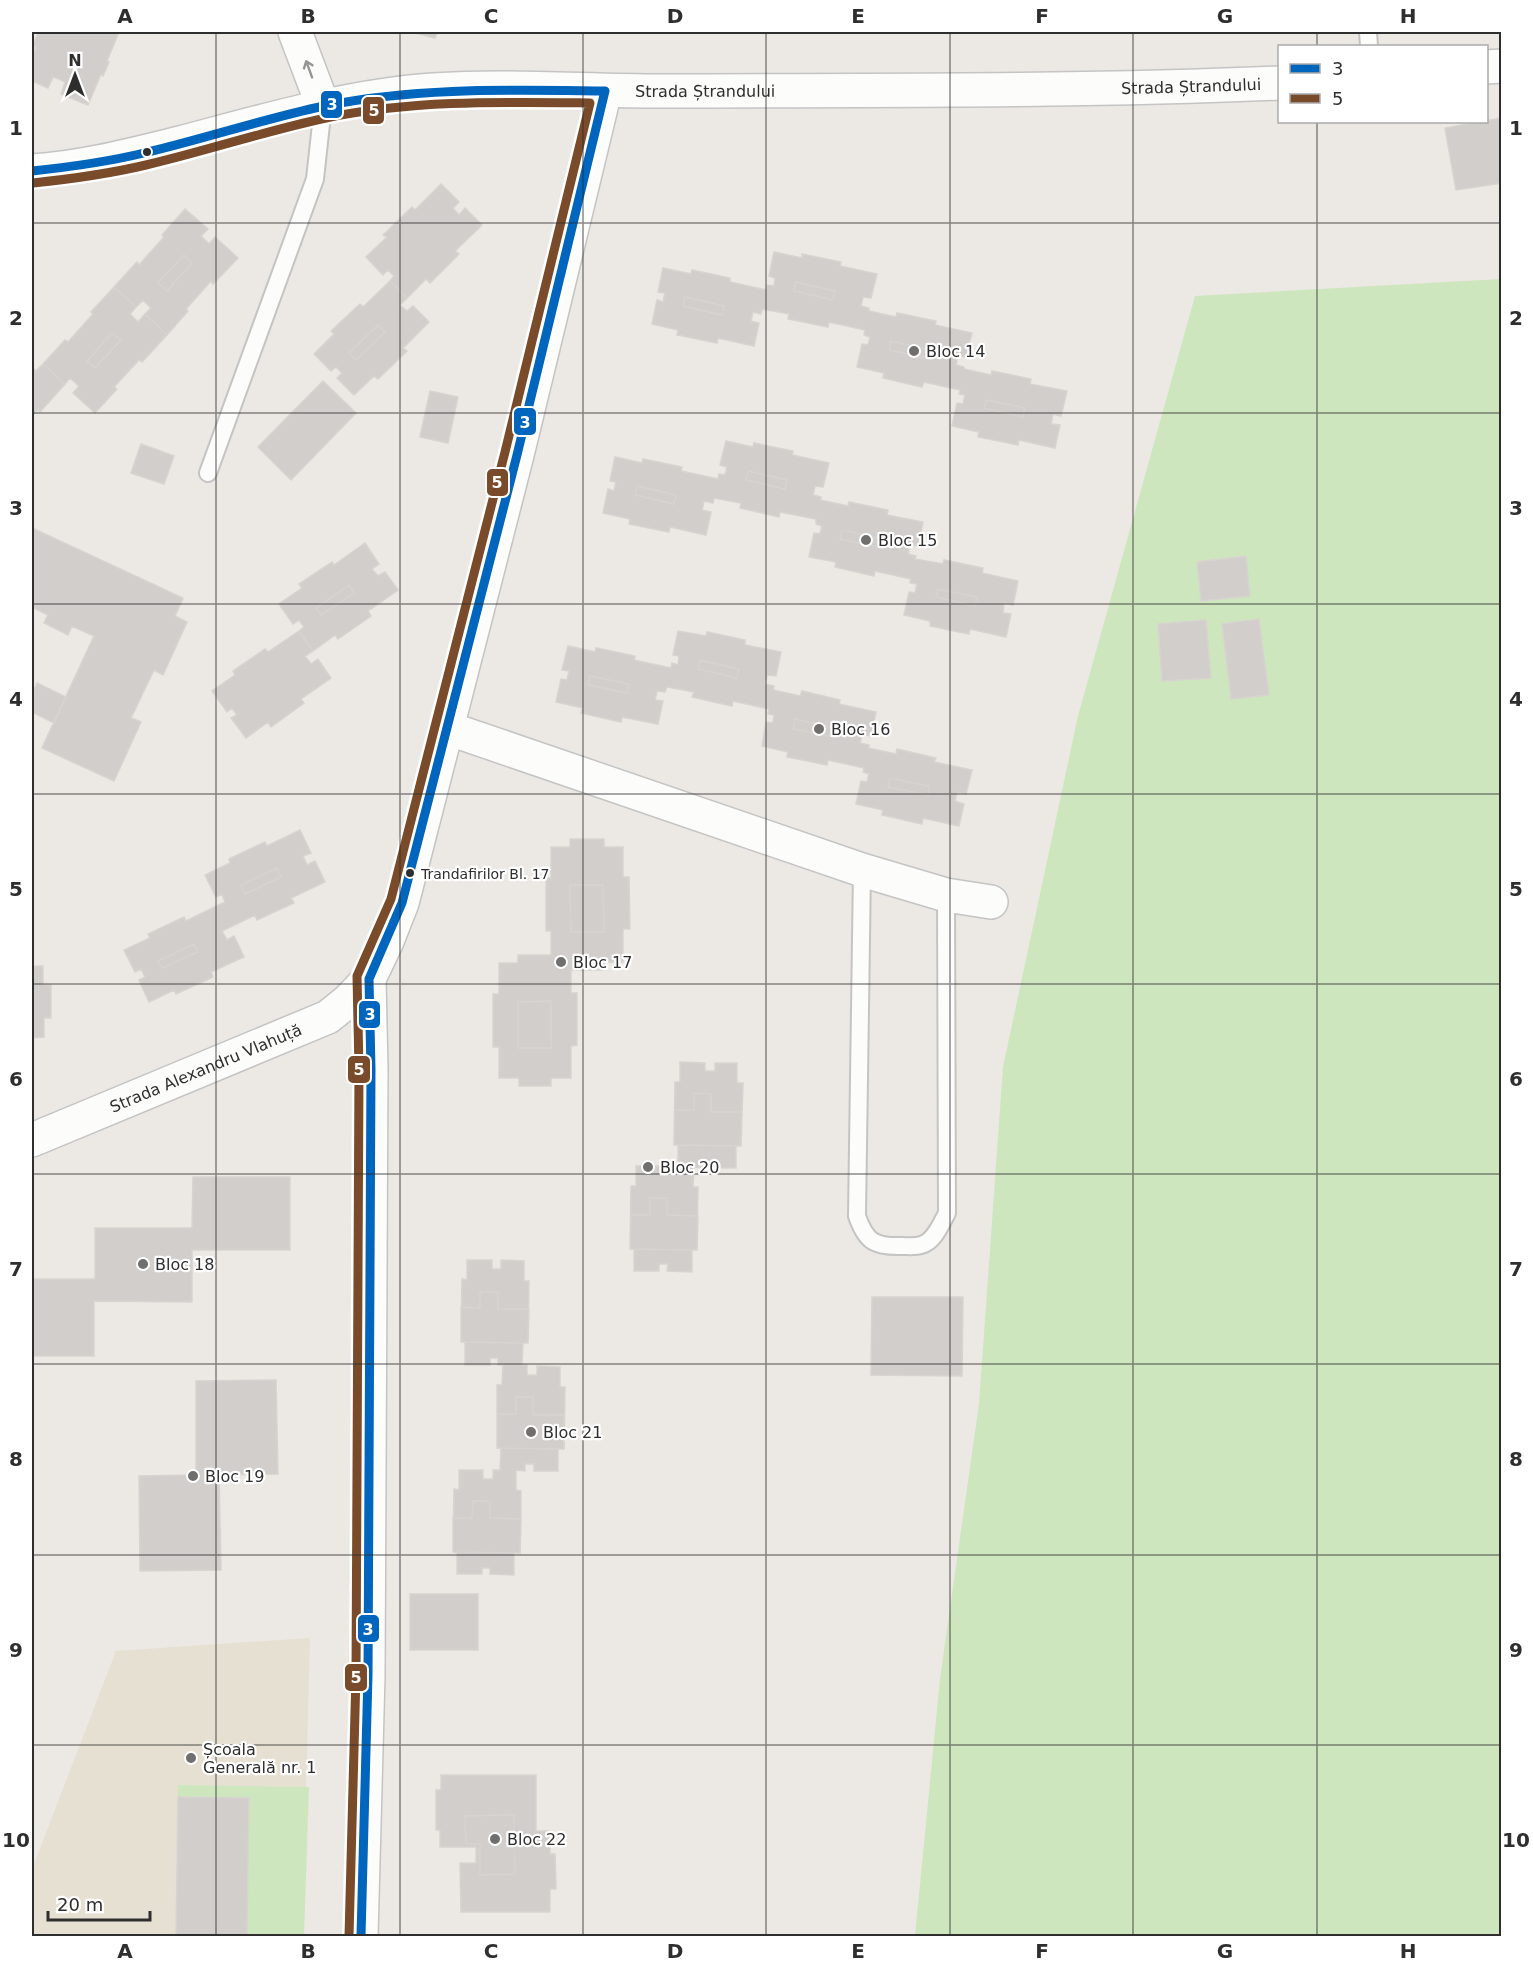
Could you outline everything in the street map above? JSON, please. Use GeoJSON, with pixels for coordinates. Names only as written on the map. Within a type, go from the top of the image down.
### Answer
{"type":"FeatureCollection","features":[{"type":"Feature","properties":{"kind":"street"},"geometry":{"type":"LineString","coordinates":[[295,32],[323,106]]}},
{"type":"Feature","properties":{"kind":"street","name":"Strada Ștrandului"},"geometry":{"type":"LineString","coordinates":[[32,171],[93,163],[141,153],[323,106],[385,95],[435,90],[1139,89],[1278,83]]}},
{"type":"Feature","properties":{"kind":"street"},"geometry":{"type":"LineString","coordinates":[[361,1936],[368,1675],[371,1081],[369,979],[402,903],[517,455],[605,91]]}},
{"type":"Feature","properties":{"kind":"street"},"geometry":{"type":"LineString","coordinates":[[447,728],[862,870],[946,895],[991,902]]}},
{"type":"Feature","properties":{"kind":"street","name":"Strada Alexandru Vlahuță"},"geometry":{"type":"LineString","coordinates":[[32,1140],[328,1017],[349,1000],[369,979]]}},
{"type":"Feature","properties":{"kind":"lane"},"geometry":{"type":"LineString","coordinates":[[208,473],[315,179],[323,106]]}},
{"type":"Feature","properties":{"kind":"lane"},"geometry":{"type":"LineString","coordinates":[[862,870],[857,1216],[862,1231],[875,1244],[922,1245],[938,1231],[947,1214],[946,895]]}},
{"type":"Feature","properties":{"kind":"shaded area","name":"Școala Generală nr. 1"},"geometry":{"type":"Polygon","coordinates":[[[310,1638],[302,1936],[32,1936],[32,1867],[116,1651],[310,1638]]]}},
{"type":"Feature","properties":{"kind":"green space"},"geometry":{"type":"Polygon","coordinates":[[[1501,279],[1501,1936],[915,1936],[940,1679],[979,1404],[1003,1067],[1078,716],[1195,296],[1501,279]]]}},
{"type":"Feature","properties":{"kind":"green space"},"geometry":{"type":"Polygon","coordinates":[[[178,1785],[309,1787],[304,1936],[247,1936],[249,1798],[178,1797],[178,1785]]]}},
{"type":"Feature","properties":{"kind":"building"},"geometry":{"type":"Polygon","coordinates":[[[39,32],[119,32],[107,61],[109,62],[103,76],[101,74],[88,105],[61,94],[65,82],[59,79],[53,77],[48,88],[32,81],[32,57],[36,47],[32,46],[39,32]]]}},
{"type":"Feature","properties":{"kind":"building"},"geometry":{"type":"Polygon","coordinates":[[[412,32],[437,32],[435,38],[412,32]]]}},
{"type":"Feature","properties":{"kind":"building"},"geometry":{"type":"Polygon","coordinates":[[[1502,118],[1502,183],[1456,190],[1445,128],[1488,123],[1488,120],[1502,118]]]}},
{"type":"Feature","properties":{"kind":"building"},"geometry":{"type":"Polygon","coordinates":[[[441,184],[459,202],[453,208],[459,215],[465,208],[482,225],[455,251],[459,254],[430,283],[426,279],[407,298],[390,281],[394,276],[388,270],[383,275],[366,257],[387,237],[383,235],[412,207],[415,210],[441,184]]]}},
{"type":"Feature","properties":{"kind":"building"},"geometry":{"type":"Polygon","coordinates":[[[185,209],[208,229],[201,236],[209,244],[215,237],[238,258],[213,284],[211,281],[167,335],[145,314],[151,308],[143,300],[136,307],[114,287],[137,262],[139,265],[185,209]]]}},
{"type":"Feature","properties":{"kind":"building","name":"Bloc 14"},"geometry":{"type":"Polygon","coordinates":[[[774,252],[802,258],[802,254],[841,262],[840,266],[877,274],[871,298],[863,297],[861,306],[869,308],[869,311],[896,317],[897,313],[936,321],[935,325],[972,333],[966,357],[958,356],[956,365],[964,369],[991,375],[992,371],[1031,379],[1030,384],[1067,391],[1061,416],[1053,414],[1051,424],[1060,425],[1055,448],[1019,440],[1018,445],[978,437],[979,432],[952,426],[957,403],[963,404],[965,395],[959,394],[960,390],[924,382],[922,387],[883,378],[884,373],[857,367],[862,344],[868,345],[870,337],[864,335],[865,330],[829,322],[828,327],[788,319],[789,314],[762,309],[761,314],[753,312],[751,321],[759,323],[754,346],[718,338],[717,343],[677,335],[678,330],[652,324],[657,300],[663,302],[665,293],[658,292],[663,268],[691,274],[692,270],[730,278],[730,282],[766,290],[767,285],[774,286],[775,278],[769,276],[774,252]]]}},
{"type":"Feature","properties":{"kind":"building"},"geometry":{"type":"Polygon","coordinates":[[[184,255],[192,263],[167,291],[158,283],[184,255]]]}},
{"type":"Feature","properties":{"kind":"building"},"geometry":{"type":"Polygon","coordinates":[[[390,281],[407,298],[400,305],[407,311],[413,306],[429,322],[403,348],[407,351],[378,379],[374,376],[354,395],[337,378],[342,373],[336,367],[331,371],[314,354],[334,334],[331,331],[360,304],[363,307],[390,281]]]}},
{"type":"Feature","properties":{"kind":"building"},"geometry":{"type":"Polygon","coordinates":[[[796,282],[835,291],[833,300],[794,291],[796,282]]]}},
{"type":"Feature","properties":{"kind":"building"},"geometry":{"type":"Polygon","coordinates":[[[114,287],[136,307],[130,314],[138,322],[145,314],[167,335],[114,387],[117,389],[95,413],[73,393],[79,386],[70,378],[65,384],[43,364],[65,340],[68,342],[114,287]]]}},
{"type":"Feature","properties":{"kind":"building"},"geometry":{"type":"Polygon","coordinates":[[[685,297],[724,306],[722,315],[683,306],[685,297]]]}},
{"type":"Feature","properties":{"kind":"building"},"geometry":{"type":"Polygon","coordinates":[[[378,325],[385,332],[356,360],[349,353],[378,325]]]}},
{"type":"Feature","properties":{"kind":"building"},"geometry":{"type":"Polygon","coordinates":[[[112,333],[121,340],[95,368],[87,361],[112,333]]]}},
{"type":"Feature","properties":{"kind":"building"},"geometry":{"type":"Polygon","coordinates":[[[891,341],[930,350],[928,358],[889,350],[891,341]]]}},
{"type":"Feature","properties":{"kind":"building"},"geometry":{"type":"Polygon","coordinates":[[[43,364],[65,384],[40,412],[38,409],[32,416],[32,367],[36,371],[43,364]]]}},
{"type":"Feature","properties":{"kind":"building"},"geometry":{"type":"Polygon","coordinates":[[[323,381],[356,413],[291,480],[258,447],[323,381]]]}},
{"type":"Feature","properties":{"kind":"building"},"geometry":{"type":"Polygon","coordinates":[[[430,391],[458,397],[448,443],[420,437],[430,391]]]}},
{"type":"Feature","properties":{"kind":"building"},"geometry":{"type":"Polygon","coordinates":[[[986,400],[1025,408],[1023,417],[984,408],[986,400]]]}},
{"type":"Feature","properties":{"kind":"building","name":"Bloc 15"},"geometry":{"type":"Polygon","coordinates":[[[726,441],[753,447],[754,443],[793,451],[792,455],[829,463],[823,487],[815,486],[813,495],[821,497],[820,500],[848,506],[849,502],[888,510],[887,515],[923,522],[918,546],[910,545],[908,554],[916,556],[915,559],[943,564],[944,560],[983,568],[982,573],[1018,581],[1013,605],[1004,603],[1003,613],[1011,614],[1006,637],[970,629],[969,634],[930,626],[930,621],[904,615],[909,592],[915,593],[917,584],[910,583],[911,579],[875,571],[874,576],[835,567],[836,562],[809,557],[814,533],[820,534],[822,526],[816,524],[816,519],[780,512],[779,517],[740,508],[741,503],[714,498],[713,503],[704,501],[702,510],[711,512],[706,535],[670,527],[669,532],[629,524],[630,519],[603,513],[608,489],[614,491],[616,482],[610,481],[615,457],[642,463],[643,459],[682,467],[681,471],[718,479],[719,474],[725,475],[727,467],[720,465],[726,441]]]}},
{"type":"Feature","properties":{"kind":"building"},"geometry":{"type":"Polygon","coordinates":[[[141,444],[174,456],[164,484],[131,473],[141,444]]]}},
{"type":"Feature","properties":{"kind":"building"},"geometry":{"type":"Polygon","coordinates":[[[748,471],[787,480],[785,489],[746,480],[748,471]]]}},
{"type":"Feature","properties":{"kind":"building"},"geometry":{"type":"Polygon","coordinates":[[[637,486],[676,495],[674,504],[635,495],[637,486]]]}},
{"type":"Feature","properties":{"kind":"building"},"geometry":{"type":"Polygon","coordinates":[[[32,528],[183,598],[175,616],[187,622],[163,675],[154,670],[131,718],[141,722],[114,781],[42,748],[94,636],[72,626],[68,635],[44,623],[48,615],[32,607],[32,528]]]}},
{"type":"Feature","properties":{"kind":"building"},"geometry":{"type":"Polygon","coordinates":[[[842,530],[882,539],[880,547],[840,539],[842,530]]]}},
{"type":"Feature","properties":{"kind":"building"},"geometry":{"type":"Polygon","coordinates":[[[365,543],[379,564],[372,569],[378,576],[385,572],[398,590],[368,611],[371,616],[338,639],[335,635],[313,651],[299,631],[304,627],[299,620],[293,624],[279,604],[302,588],[299,584],[332,562],[334,565],[365,543]]]}},
{"type":"Feature","properties":{"kind":"building"},"geometry":{"type":"Polygon","coordinates":[[[1246,556],[1250,596],[1201,601],[1197,562],[1246,556]]]}},
{"type":"Feature","properties":{"kind":"building"},"geometry":{"type":"Polygon","coordinates":[[[349,585],[354,593],[321,615],[316,608],[349,585]]]}},
{"type":"Feature","properties":{"kind":"building"},"geometry":{"type":"Polygon","coordinates":[[[938,589],[977,597],[975,606],[936,597],[938,589]]]}},
{"type":"Feature","properties":{"kind":"building"},"geometry":{"type":"Polygon","coordinates":[[[1259,619],[1269,695],[1231,699],[1222,624],[1259,619]]]}},
{"type":"Feature","properties":{"kind":"building"},"geometry":{"type":"Polygon","coordinates":[[[1206,620],[1211,678],[1162,681],[1158,624],[1206,620]]]}},
{"type":"Feature","properties":{"kind":"building"},"geometry":{"type":"Polygon","coordinates":[[[299,631],[313,651],[305,656],[311,664],[318,659],[331,678],[301,699],[304,703],[271,727],[268,722],[246,738],[231,718],[237,715],[232,708],[227,712],[212,691],[235,675],[233,671],[265,649],[268,652],[299,631]]]}},
{"type":"Feature","properties":{"kind":"building","name":"Bloc 16"},"geometry":{"type":"Polygon","coordinates":[[[678,631],[706,636],[707,632],[745,640],[745,645],[781,652],[776,676],[767,675],[765,684],[774,686],[773,690],[800,696],[802,691],[840,700],[839,704],[876,712],[871,736],[862,734],[860,743],[869,745],[868,748],[896,754],[897,749],[936,758],[934,762],[972,770],[966,794],[957,792],[955,801],[964,804],[959,826],[923,818],[922,824],[882,815],[883,810],[856,804],[861,781],[867,782],[869,774],[863,772],[864,768],[828,760],[827,765],[787,757],[788,752],[762,746],[766,722],[773,723],[774,715],[768,714],[769,709],[733,701],[732,706],[692,697],[694,692],[667,687],[665,692],[657,691],[655,700],[663,701],[658,724],[622,717],[621,722],[581,713],[583,708],[556,702],[561,679],[567,680],[569,671],[562,670],[568,646],[595,652],[596,648],[635,656],[634,660],[671,668],[672,663],[678,665],[679,656],[673,655],[678,631]]]}},
{"type":"Feature","properties":{"kind":"building"},"geometry":{"type":"Polygon","coordinates":[[[700,660],[739,669],[737,678],[698,669],[700,660]]]}},
{"type":"Feature","properties":{"kind":"building"},"geometry":{"type":"Polygon","coordinates":[[[590,676],[629,684],[627,693],[588,685],[590,676]]]}},
{"type":"Feature","properties":{"kind":"building"},"geometry":{"type":"Polygon","coordinates":[[[37,683],[66,697],[54,723],[32,712],[32,694],[37,683]]]}},
{"type":"Feature","properties":{"kind":"building"},"geometry":{"type":"Polygon","coordinates":[[[795,719],[835,728],[833,737],[793,729],[795,719]]]}},
{"type":"Feature","properties":{"kind":"building"},"geometry":{"type":"Polygon","coordinates":[[[890,778],[929,786],[928,795],[888,787],[890,778]]]}},
{"type":"Feature","properties":{"kind":"building"},"geometry":{"type":"Polygon","coordinates":[[[300,830],[311,853],[303,856],[307,865],[315,861],[325,882],[291,898],[294,903],[257,920],[255,915],[222,931],[227,940],[234,936],[244,957],[211,972],[213,977],[176,994],[174,990],[149,1002],[139,980],[145,977],[141,969],[135,972],[124,950],[150,938],[148,934],[184,917],[186,921],[225,902],[222,894],[216,897],[205,875],[230,863],[229,859],[265,842],[267,846],[300,830]]]}},
{"type":"Feature","properties":{"kind":"building","name":"Bloc 17"},"geometry":{"type":"Polygon","coordinates":[[[570,839],[604,839],[604,847],[623,847],[623,877],[629,877],[630,929],[623,929],[623,962],[604,962],[604,970],[571,970],[571,993],[577,993],[577,1045],[571,1046],[571,1078],[551,1078],[551,1086],[519,1086],[519,1078],[499,1078],[499,1047],[493,1047],[493,994],[499,994],[499,963],[518,963],[518,955],[551,955],[551,931],[546,931],[546,878],[551,878],[551,847],[570,847],[570,839]]]}},
{"type":"Feature","properties":{"kind":"building"},"geometry":{"type":"Polygon","coordinates":[[[277,868],[281,877],[245,894],[241,885],[277,868]]]}},
{"type":"Feature","properties":{"kind":"building"},"geometry":{"type":"Polygon","coordinates":[[[570,885],[603,885],[604,932],[571,932],[570,885]]]}},
{"type":"Feature","properties":{"kind":"building"},"geometry":{"type":"Polygon","coordinates":[[[194,944],[198,952],[162,968],[158,961],[194,944]]]}},
{"type":"Feature","properties":{"kind":"building"},"geometry":{"type":"Polygon","coordinates":[[[32,966],[43,966],[43,985],[51,985],[51,1018],[44,1018],[44,1037],[32,1038],[32,966]]]}},
{"type":"Feature","properties":{"kind":"building"},"geometry":{"type":"Polygon","coordinates":[[[551,1001],[551,1048],[518,1048],[518,1002],[551,1001]]]}},
{"type":"Feature","properties":{"kind":"building","name":"Bloc 20"},"geometry":{"type":"Polygon","coordinates":[[[680,1062],[705,1063],[705,1071],[715,1071],[715,1063],[737,1063],[737,1083],[743,1083],[741,1146],[736,1146],[736,1168],[711,1168],[711,1161],[703,1161],[703,1168],[694,1167],[693,1187],[698,1187],[697,1250],[692,1250],[692,1272],[667,1271],[668,1264],[659,1264],[659,1271],[634,1271],[634,1249],[630,1249],[631,1186],[636,1186],[636,1166],[661,1166],[661,1175],[671,1176],[671,1167],[678,1167],[678,1145],[674,1145],[675,1082],[680,1082],[680,1062]]]}},
{"type":"Feature","properties":{"kind":"building"},"geometry":{"type":"Polygon","coordinates":[[[694,1093],[711,1094],[711,1112],[742,1112],[741,1146],[674,1145],[675,1110],[694,1110],[694,1093]]]}},
{"type":"Feature","properties":{"kind":"building","name":"Bloc 18"},"geometry":{"type":"Polygon","coordinates":[[[193,1177],[290,1177],[290,1250],[192,1250],[192,1302],[94,1301],[94,1356],[32,1356],[32,1279],[95,1279],[95,1228],[192,1228],[193,1177]]]}},
{"type":"Feature","properties":{"kind":"building"},"geometry":{"type":"Polygon","coordinates":[[[650,1198],[667,1198],[667,1215],[698,1216],[697,1250],[630,1249],[631,1215],[650,1215],[650,1198]]]}},
{"type":"Feature","properties":{"kind":"building","name":"Bloc 21"},"geometry":{"type":"Polygon","coordinates":[[[467,1260],[492,1260],[492,1269],[501,1269],[501,1260],[524,1261],[524,1281],[529,1281],[528,1343],[523,1343],[522,1365],[527,1365],[527,1375],[537,1375],[537,1366],[560,1367],[560,1387],[565,1387],[564,1449],[558,1449],[558,1471],[534,1471],[534,1464],[525,1464],[525,1471],[516,1470],[516,1490],[521,1491],[521,1519],[520,1553],[514,1553],[514,1575],[490,1574],[490,1568],[482,1568],[482,1574],[457,1574],[457,1553],[453,1552],[454,1489],[459,1490],[459,1470],[483,1470],[483,1479],[493,1479],[493,1470],[500,1470],[501,1448],[497,1448],[497,1385],[502,1385],[503,1365],[498,1365],[498,1358],[490,1358],[490,1365],[465,1365],[465,1342],[461,1342],[462,1279],[467,1280],[467,1260]]]}},
{"type":"Feature","properties":{"kind":"building"},"geometry":{"type":"Polygon","coordinates":[[[480,1292],[498,1292],[498,1309],[529,1309],[528,1343],[461,1342],[461,1307],[480,1308],[480,1292]]]}},
{"type":"Feature","properties":{"kind":"building"},"geometry":{"type":"Polygon","coordinates":[[[872,1297],[963,1297],[962,1376],[871,1375],[872,1297]]]}},
{"type":"Feature","properties":{"kind":"building","name":"Bloc 19"},"geometry":{"type":"Polygon","coordinates":[[[276,1380],[278,1474],[219,1475],[221,1570],[140,1571],[139,1476],[196,1475],[196,1381],[276,1380]]]}},
{"type":"Feature","properties":{"kind":"building"},"geometry":{"type":"Polygon","coordinates":[[[516,1397],[533,1397],[533,1415],[564,1415],[564,1449],[497,1448],[497,1414],[516,1414],[516,1397]]]}},
{"type":"Feature","properties":{"kind":"building"},"geometry":{"type":"Polygon","coordinates":[[[473,1501],[490,1501],[490,1518],[521,1519],[520,1553],[453,1552],[453,1518],[472,1518],[473,1501]]]}},
{"type":"Feature","properties":{"kind":"building"},"geometry":{"type":"Polygon","coordinates":[[[410,1594],[478,1594],[478,1650],[410,1650],[410,1594]]]}},
{"type":"Feature","properties":{"kind":"building","name":"Bloc 22"},"geometry":{"type":"Polygon","coordinates":[[[441,1775],[536,1775],[536,1831],[550,1831],[550,1854],[555,1854],[556,1889],[550,1889],[550,1912],[461,1912],[460,1863],[476,1863],[476,1847],[440,1847],[440,1830],[436,1830],[436,1790],[441,1790],[441,1775]]]}},
{"type":"Feature","properties":{"kind":"building"},"geometry":{"type":"Polygon","coordinates":[[[178,1797],[249,1798],[247,1936],[176,1936],[178,1797]]]}},
{"type":"Feature","properties":{"kind":"building"},"geometry":{"type":"Polygon","coordinates":[[[514,1815],[515,1874],[480,1875],[480,1844],[466,1844],[465,1816],[514,1815]]]}},
{"type":"Feature","properties":{"kind":"transit line","name":"3"},"geometry":{"type":"LineString","coordinates":[[32,171],[130,156],[301,111],[359,100],[464,91],[605,91],[517,455],[402,903],[369,979],[371,1069],[368,1675],[361,1936]]}},
{"type":"Feature","properties":{"kind":"transit line","name":"5"},"geometry":{"type":"LineString","coordinates":[[33,183],[132,168],[303,123],[359,112],[458,103],[590,103],[505,452],[391,899],[357,976],[359,1069],[356,1675],[349,1936]]}},
{"type":"Feature","properties":{"kind":"place","name":"Bloc 14"},"geometry":{"type":"Point","coordinates":[914,351]}},
{"type":"Feature","properties":{"kind":"place","name":"Bloc 15"},"geometry":{"type":"Point","coordinates":[866,540]}},
{"type":"Feature","properties":{"kind":"place","name":"Bloc 16"},"geometry":{"type":"Point","coordinates":[819,729]}},
{"type":"Feature","properties":{"kind":"place","name":"Trandafirilor Bl. 17"},"geometry":{"type":"Point","coordinates":[410,873]}},
{"type":"Feature","properties":{"kind":"place","name":"Bloc 17"},"geometry":{"type":"Point","coordinates":[561,962]}},
{"type":"Feature","properties":{"kind":"place","name":"Bloc 20"},"geometry":{"type":"Point","coordinates":[648,1167]}},
{"type":"Feature","properties":{"kind":"place","name":"Bloc 18"},"geometry":{"type":"Point","coordinates":[143,1264]}},
{"type":"Feature","properties":{"kind":"place","name":"Bloc 21"},"geometry":{"type":"Point","coordinates":[531,1432]}},
{"type":"Feature","properties":{"kind":"place","name":"Bloc 19"},"geometry":{"type":"Point","coordinates":[193,1476]}},
{"type":"Feature","properties":{"kind":"place","name":"Școala Generală nr. 1"},"geometry":{"type":"Point","coordinates":[191,1758]}},
{"type":"Feature","properties":{"kind":"place","name":"Bloc 22"},"geometry":{"type":"Point","coordinates":[495,1839]}}]}
